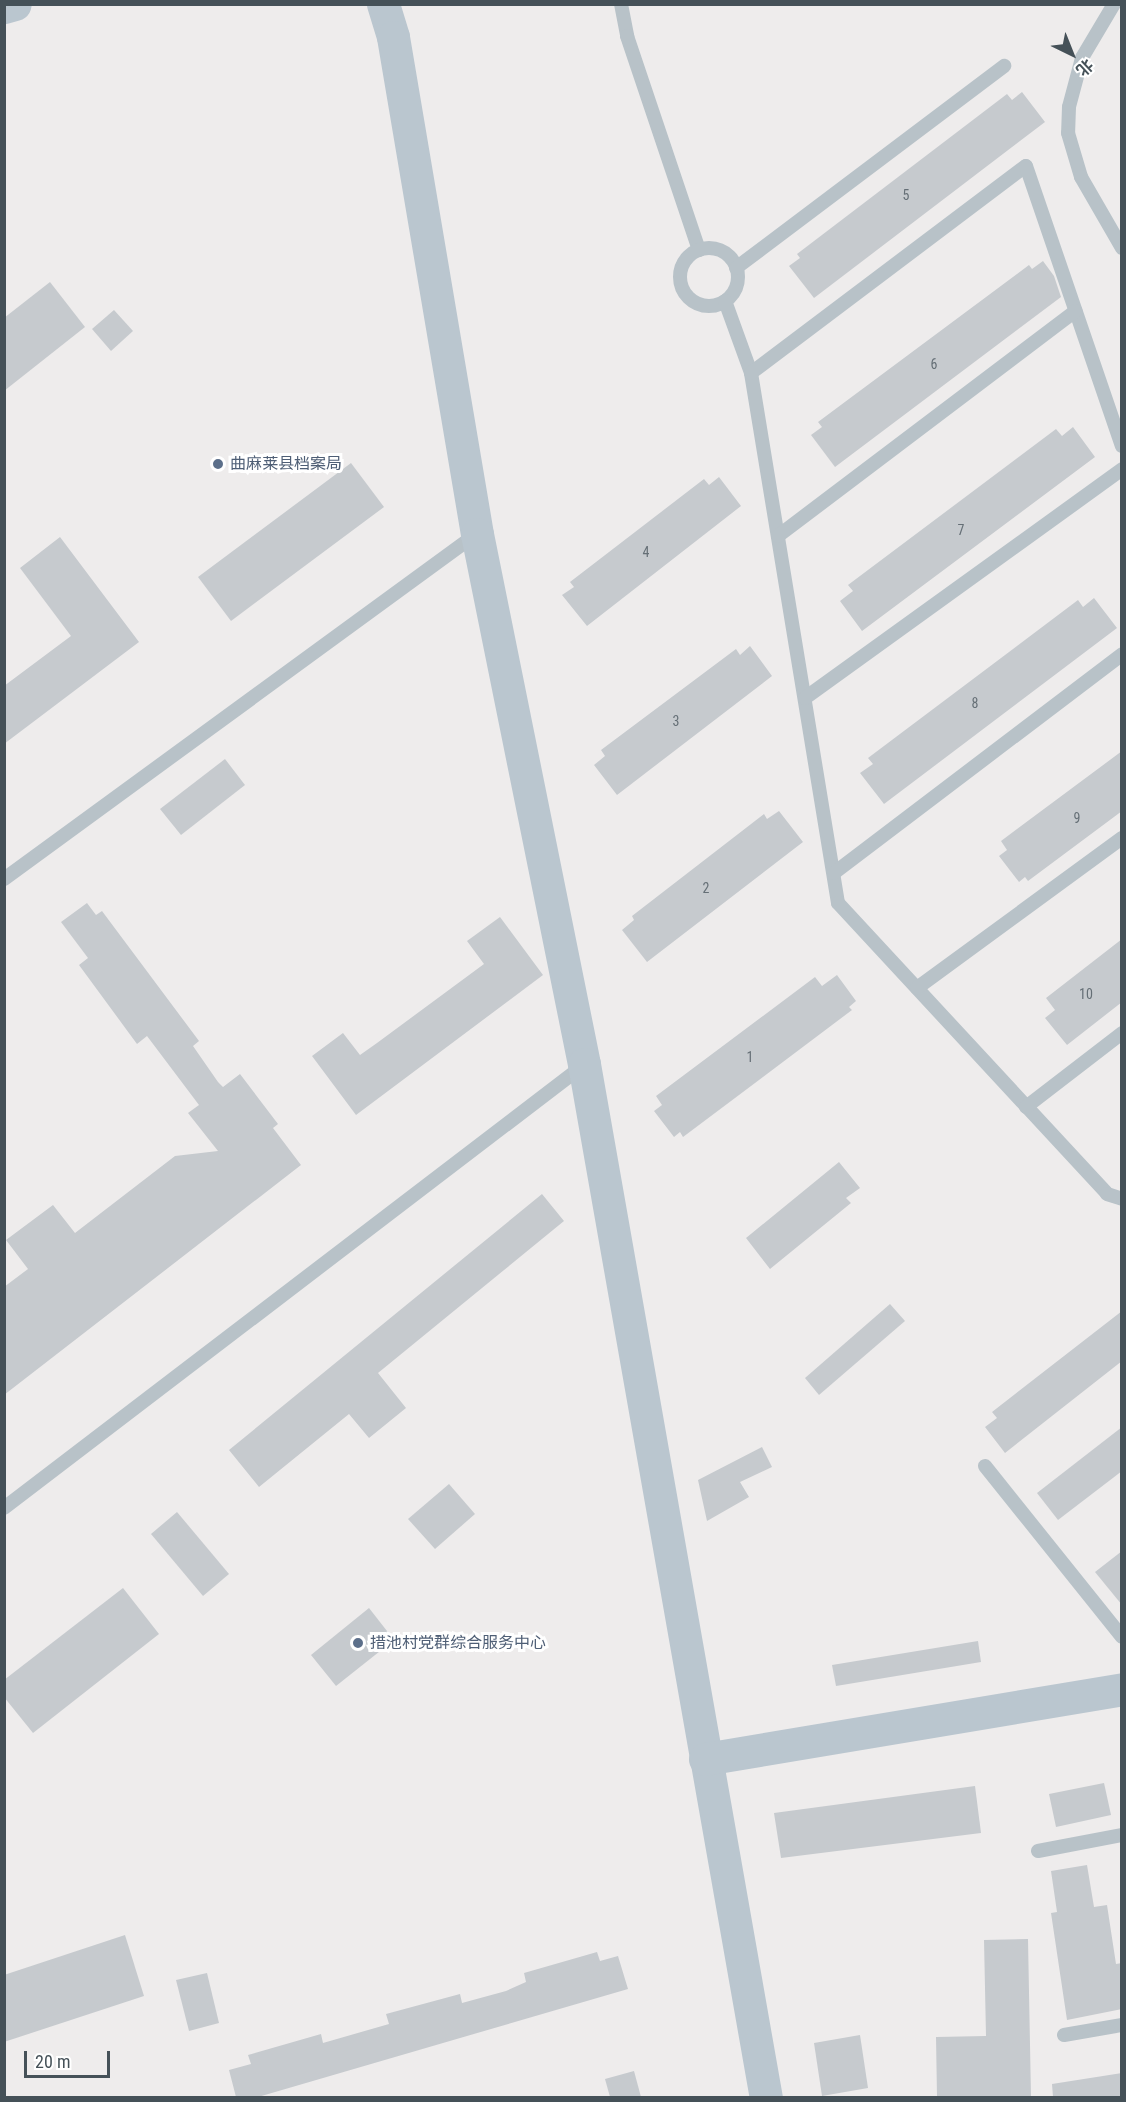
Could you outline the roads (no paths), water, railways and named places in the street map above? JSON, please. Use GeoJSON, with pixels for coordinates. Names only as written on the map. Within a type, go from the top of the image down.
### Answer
{"type":"FeatureCollection","features":[{"type":"Feature","properties":{"kind":"street"},"geometry":{"type":"LineString","coordinates":[[4,7],[15,4]]}},
{"type":"Feature","properties":{"kind":"street"},"geometry":{"type":"LineString","coordinates":[[383,4],[393,37],[477,534],[584,1064],[766,2097]]}},
{"type":"Feature","properties":{"kind":"street"},"geometry":{"type":"LineString","coordinates":[[705,1759],[1122,1689]]}},
{"type":"Feature","properties":{"kind":"lane"},"geometry":{"type":"LineString","coordinates":[[621,4],[627,36],[699,250]]}},
{"type":"Feature","properties":{"kind":"lane"},"geometry":{"type":"LineString","coordinates":[[1114,4],[1082,58],[1069,107],[1068,133],[1081,177],[1122,248]]}},
{"type":"Feature","properties":{"kind":"lane"},"geometry":{"type":"LineString","coordinates":[[736,268],[1004,66]]}},
{"type":"Feature","properties":{"kind":"lane"},"geometry":{"type":"LineString","coordinates":[[751,373],[1026,166],[1122,446]]}},
{"type":"Feature","properties":{"kind":"lane"},"geometry":{"type":"LineString","coordinates":[[714,248],[725,252],[736,268],[737,282],[725,302],[703,306],[684,294],[680,272],[684,261],[699,250],[714,248]]}},
{"type":"Feature","properties":{"kind":"lane"},"geometry":{"type":"LineString","coordinates":[[725,302],[751,373],[838,903],[1107,1194],[1122,1199]]}},
{"type":"Feature","properties":{"kind":"lane"},"geometry":{"type":"LineString","coordinates":[[778,536],[1076,311]]}},
{"type":"Feature","properties":{"kind":"lane"},"geometry":{"type":"LineString","coordinates":[[805,698],[1122,469]]}},
{"type":"Feature","properties":{"kind":"lane"},"geometry":{"type":"LineString","coordinates":[[4,879],[477,534]]}},
{"type":"Feature","properties":{"kind":"lane"},"geometry":{"type":"LineString","coordinates":[[834,873],[1122,654]]}},
{"type":"Feature","properties":{"kind":"lane"},"geometry":{"type":"LineString","coordinates":[[917,988],[1122,838]]}},
{"type":"Feature","properties":{"kind":"lane"},"geometry":{"type":"LineString","coordinates":[[1026,1107],[1122,1033]]}},
{"type":"Feature","properties":{"kind":"lane"},"geometry":{"type":"LineString","coordinates":[[4,1508],[584,1064]]}},
{"type":"Feature","properties":{"kind":"lane"},"geometry":{"type":"LineString","coordinates":[[985,1466],[1122,1636]]}},
{"type":"Feature","properties":{"kind":"lane"},"geometry":{"type":"LineString","coordinates":[[1038,1851],[1122,1835]]}},
{"type":"Feature","properties":{"kind":"lane"},"geometry":{"type":"LineString","coordinates":[[1064,2035],[1122,2025]]}},
{"type":"Feature","properties":{"kind":"place","name":"曲麻莱县档案局"},"geometry":{"type":"Point","coordinates":[218,464]}},
{"type":"Feature","properties":{"kind":"place","name":"措池村党群综合服务中心"},"geometry":{"type":"Point","coordinates":[358,1643]}}]}
